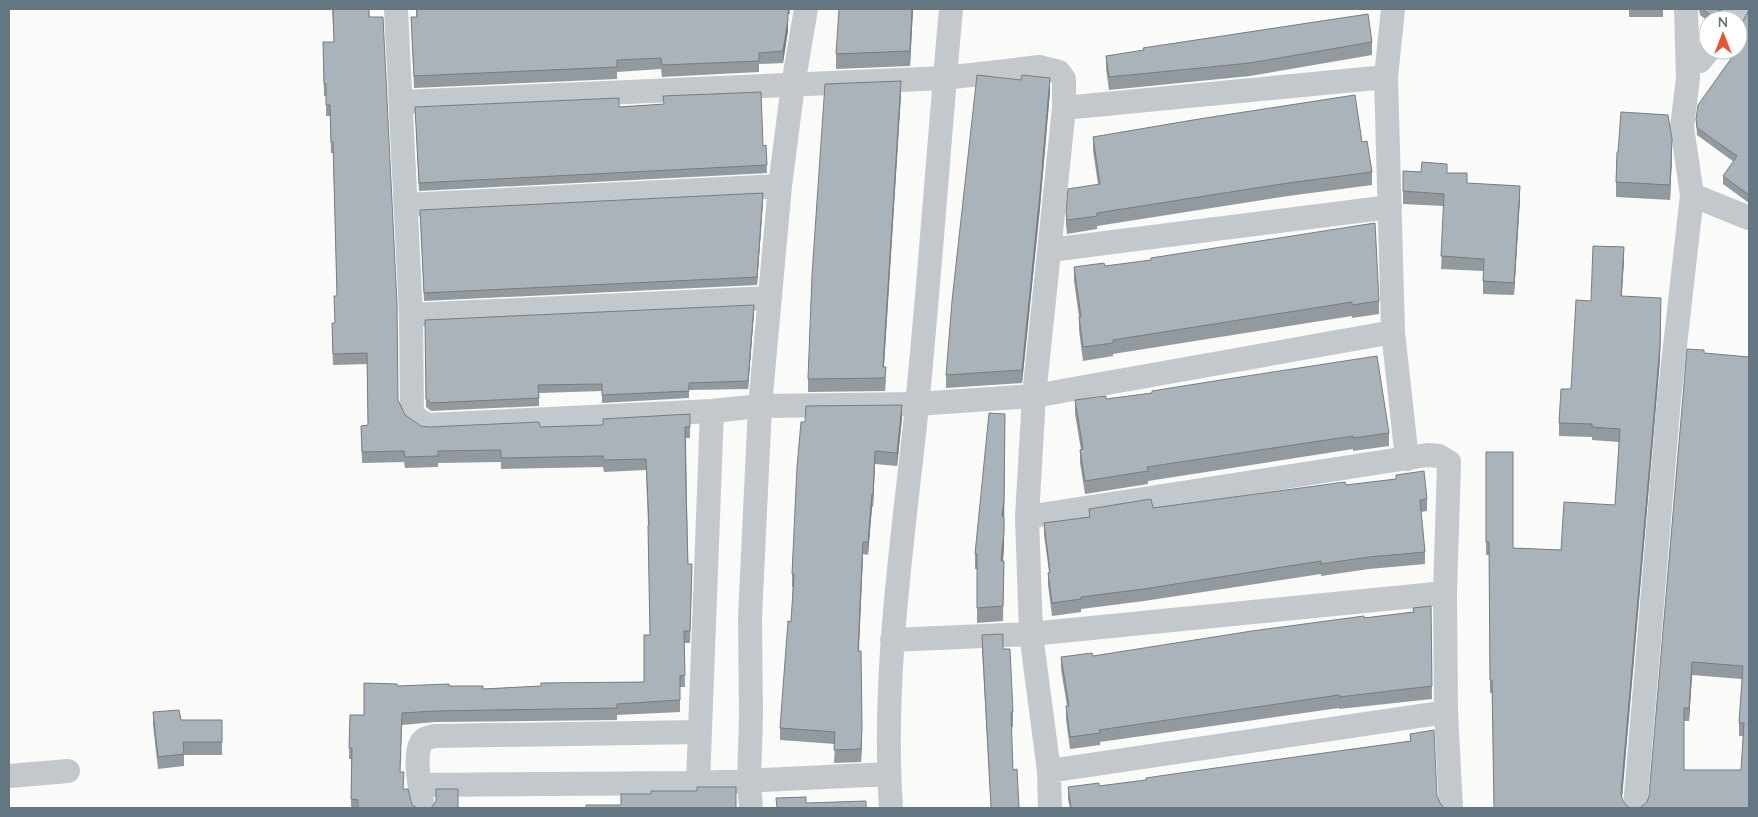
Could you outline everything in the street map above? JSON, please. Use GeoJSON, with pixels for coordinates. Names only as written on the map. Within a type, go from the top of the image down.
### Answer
{"type":"FeatureCollection","features":[{"type":"Feature","properties":{"kind":"street"},"geometry":{"type":"LineString","coordinates":[[396,9],[411,315],[412,411],[417,419],[428,425],[712,411],[760,406],[917,404],[1034,396],[1393,332]]}},
{"type":"Feature","properties":{"kind":"street"},"geometry":{"type":"LineString","coordinates":[[751,808],[749,781],[751,717],[750,618],[760,406],[780,186],[793,85],[806,9]]}},
{"type":"Feature","properties":{"kind":"street"},"geometry":{"type":"LineString","coordinates":[[891,808],[889,774],[892,640],[917,404],[951,9]]}},
{"type":"Feature","properties":{"kind":"street"},"geometry":{"type":"LineString","coordinates":[[1393,9],[1386,77],[1393,332],[1407,459]]}},
{"type":"Feature","properties":{"kind":"street"},"geometry":{"type":"LineString","coordinates":[[1635,808],[1669,399],[1692,195],[1682,126],[1688,78],[1686,9]]}},
{"type":"Feature","properties":{"kind":"street"},"geometry":{"type":"LineString","coordinates":[[401,102],[945,78],[1039,67],[1059,72],[1064,79],[1064,108],[1034,396],[1027,517],[1031,634],[1049,771],[1050,808]]}},
{"type":"Feature","properties":{"kind":"street"},"geometry":{"type":"LineString","coordinates":[[1064,108],[1386,77]]}},
{"type":"Feature","properties":{"kind":"street"},"geometry":{"type":"LineString","coordinates":[[406,205],[780,186]]}},
{"type":"Feature","properties":{"kind":"street"},"geometry":{"type":"LineString","coordinates":[[1692,195],[1749,218]]}},
{"type":"Feature","properties":{"kind":"street"},"geometry":{"type":"LineString","coordinates":[[1050,250],[1390,207]]}},
{"type":"Feature","properties":{"kind":"street"},"geometry":{"type":"LineString","coordinates":[[411,315],[769,298]]}},
{"type":"Feature","properties":{"kind":"street"},"geometry":{"type":"LineString","coordinates":[[698,783],[712,411]]}},
{"type":"Feature","properties":{"kind":"street"},"geometry":{"type":"LineString","coordinates":[[1027,517],[1427,455],[1439,456],[1449,462],[1445,593],[1446,712],[1450,808]]}},
{"type":"Feature","properties":{"kind":"street"},"geometry":{"type":"LineString","coordinates":[[892,640],[1031,634],[1445,593]]}},
{"type":"Feature","properties":{"kind":"street"},"geometry":{"type":"LineString","coordinates":[[1049,771],[1446,712]]}},
{"type":"Feature","properties":{"kind":"street"},"geometry":{"type":"LineString","coordinates":[[699,732],[435,736],[427,738],[421,744],[418,759],[422,797],[889,774]]}},
{"type":"Feature","properties":{"kind":"street"},"geometry":{"type":"LineString","coordinates":[[9,776],[68,771]]}},
{"type":"Feature","properties":{"kind":"building"},"geometry":{"type":"Polygon","coordinates":[[[333,9],[369,9],[369,17],[383,17],[397,304],[398,400],[405,415],[421,426],[429,427],[539,422],[540,427],[603,425],[603,419],[690,414],[690,427],[685,427],[688,564],[692,564],[690,631],[684,631],[685,675],[680,676],[680,700],[617,704],[617,708],[402,713],[400,772],[404,772],[403,789],[408,789],[412,805],[417,808],[358,808],[358,800],[351,799],[352,748],[349,748],[350,715],[364,715],[364,683],[397,684],[397,686],[449,684],[449,686],[483,686],[483,689],[541,686],[541,683],[644,682],[644,635],[650,635],[646,459],[604,460],[603,456],[501,458],[501,450],[438,451],[438,456],[405,457],[404,451],[362,452],[361,426],[368,425],[367,353],[333,354],[332,323],[335,323],[334,296],[337,296],[333,142],[331,142],[330,105],[326,105],[323,42],[334,42],[333,9]]]}},
{"type":"Feature","properties":{"kind":"building"},"geometry":{"type":"Polygon","coordinates":[[[417,9],[788,9],[788,19],[783,51],[759,53],[759,61],[662,65],[661,58],[617,60],[617,67],[414,76],[411,17],[417,17],[417,9]]]}},
{"type":"Feature","properties":{"kind":"building"},"geometry":{"type":"Polygon","coordinates":[[[839,9],[912,9],[910,51],[836,54],[839,9]]]}},
{"type":"Feature","properties":{"kind":"building"},"geometry":{"type":"Polygon","coordinates":[[[1702,9],[1719,9],[1718,10],[1702,9]]]}},
{"type":"Feature","properties":{"kind":"building"},"geometry":{"type":"Polygon","coordinates":[[[1749,10],[1749,195],[1723,176],[1737,156],[1697,128],[1696,119],[1698,105],[1730,60],[1748,60],[1749,10]]]}},
{"type":"Feature","properties":{"kind":"building"},"geometry":{"type":"Polygon","coordinates":[[[1368,14],[1372,42],[1250,63],[1109,77],[1106,56],[1144,50],[1143,48],[1368,14]]]}},
{"type":"Feature","properties":{"kind":"building"},"geometry":{"type":"Polygon","coordinates":[[[977,75],[1021,80],[1022,75],[1050,78],[1022,370],[946,375],[952,301],[977,75]]]}},
{"type":"Feature","properties":{"kind":"building"},"geometry":{"type":"Polygon","coordinates":[[[901,81],[883,367],[886,367],[885,378],[808,379],[812,275],[825,84],[901,81]]]}},
{"type":"Feature","properties":{"kind":"building"},"geometry":{"type":"Polygon","coordinates":[[[761,92],[763,146],[766,145],[767,165],[419,183],[415,107],[619,98],[619,107],[664,104],[663,96],[761,92]]]}},
{"type":"Feature","properties":{"kind":"building"},"geometry":{"type":"Polygon","coordinates":[[[1355,95],[1362,142],[1367,141],[1372,172],[1288,183],[1097,213],[1097,216],[1067,220],[1068,189],[1100,184],[1093,137],[1355,95]]]}},
{"type":"Feature","properties":{"kind":"building"},"geometry":{"type":"Polygon","coordinates":[[[1621,112],[1668,115],[1672,139],[1670,185],[1616,182],[1621,112]]]}},
{"type":"Feature","properties":{"kind":"building"},"geometry":{"type":"Polygon","coordinates":[[[1422,162],[1447,164],[1447,173],[1467,173],[1467,183],[1520,186],[1514,283],[1483,281],[1484,259],[1441,256],[1444,194],[1403,191],[1403,171],[1421,172],[1422,162]]]}},
{"type":"Feature","properties":{"kind":"building"},"geometry":{"type":"Polygon","coordinates":[[[763,193],[757,277],[424,293],[420,210],[763,193]]]}},
{"type":"Feature","properties":{"kind":"building"},"geometry":{"type":"Polygon","coordinates":[[[1375,223],[1379,301],[1352,305],[1352,302],[1113,340],[1113,343],[1083,347],[1074,267],[1104,263],[1105,266],[1151,260],[1151,258],[1375,223]]]}},
{"type":"Feature","properties":{"kind":"building"},"geometry":{"type":"Polygon","coordinates":[[[1593,246],[1624,247],[1621,296],[1661,298],[1660,346],[1621,794],[1623,801],[1628,807],[1633,808],[1494,808],[1492,680],[1490,680],[1489,542],[1486,542],[1486,452],[1513,452],[1513,548],[1561,550],[1564,502],[1615,505],[1620,429],[1592,427],[1592,424],[1559,423],[1561,389],[1571,389],[1576,300],[1591,301],[1593,246]]]}},
{"type":"Feature","properties":{"kind":"building"},"geometry":{"type":"Polygon","coordinates":[[[754,305],[748,381],[689,383],[689,391],[602,395],[602,384],[538,385],[539,398],[431,403],[426,399],[425,320],[754,305]]]}},
{"type":"Feature","properties":{"kind":"building"},"geometry":{"type":"Polygon","coordinates":[[[1687,349],[1704,350],[1704,353],[1749,357],[1749,808],[1637,808],[1647,802],[1687,349]],[[1692,662],[1689,708],[1684,708],[1684,770],[1741,770],[1744,723],[1739,723],[1743,666],[1692,662]]]}},
{"type":"Feature","properties":{"kind":"building"},"geometry":{"type":"Polygon","coordinates":[[[1377,356],[1389,433],[1353,438],[1353,436],[1147,467],[1148,471],[1085,481],[1080,450],[1083,449],[1075,400],[1106,396],[1106,399],[1152,393],[1152,391],[1377,356]]]}},
{"type":"Feature","properties":{"kind":"building"},"geometry":{"type":"Polygon","coordinates":[[[902,405],[897,453],[875,451],[868,542],[863,542],[858,651],[861,651],[861,749],[834,750],[835,732],[780,728],[788,621],[791,622],[797,467],[801,422],[805,422],[806,406],[902,405]]]}},
{"type":"Feature","properties":{"kind":"building"},"geometry":{"type":"Polygon","coordinates":[[[989,413],[1005,414],[1004,500],[1002,516],[1004,517],[1004,532],[1001,561],[1004,561],[1003,606],[977,608],[977,554],[975,554],[989,413]]]}},
{"type":"Feature","properties":{"kind":"building"},"geometry":{"type":"Polygon","coordinates":[[[1424,471],[1427,499],[1420,500],[1425,552],[1321,564],[1321,561],[1052,603],[1044,523],[1090,517],[1089,509],[1151,499],[1153,508],[1345,482],[1346,485],[1396,479],[1396,475],[1424,471]]]}},
{"type":"Feature","properties":{"kind":"building"},"geometry":{"type":"Polygon","coordinates":[[[1431,606],[1432,686],[1339,697],[1339,695],[1099,730],[1100,733],[1070,737],[1066,706],[1069,706],[1061,657],[1092,653],[1093,656],[1252,631],[1364,616],[1364,618],[1414,612],[1413,608],[1431,606]]]}},
{"type":"Feature","properties":{"kind":"building"},"geometry":{"type":"Polygon","coordinates":[[[1003,634],[1003,649],[1010,649],[1013,770],[1017,769],[1019,808],[991,808],[982,635],[1003,634]]]}},
{"type":"Feature","properties":{"kind":"building"},"geometry":{"type":"Polygon","coordinates":[[[179,710],[181,720],[222,720],[222,742],[183,742],[184,754],[158,757],[153,712],[179,710]]]}},
{"type":"Feature","properties":{"kind":"building"},"geometry":{"type":"Polygon","coordinates":[[[1434,730],[1437,796],[1444,808],[1071,808],[1068,787],[1099,783],[1099,786],[1146,780],[1146,778],[1411,741],[1410,734],[1434,730]]]}},
{"type":"Feature","properties":{"kind":"building"},"geometry":{"type":"Polygon","coordinates":[[[697,787],[736,787],[736,808],[586,808],[586,805],[621,805],[621,794],[651,794],[651,791],[697,791],[697,787]]]}},
{"type":"Feature","properties":{"kind":"building"},"geometry":{"type":"Polygon","coordinates":[[[436,789],[458,789],[458,808],[429,808],[436,801],[436,789]]]}},
{"type":"Feature","properties":{"kind":"building"},"geometry":{"type":"Polygon","coordinates":[[[806,797],[806,803],[866,801],[866,808],[777,808],[776,798],[806,797]]]}}]}
